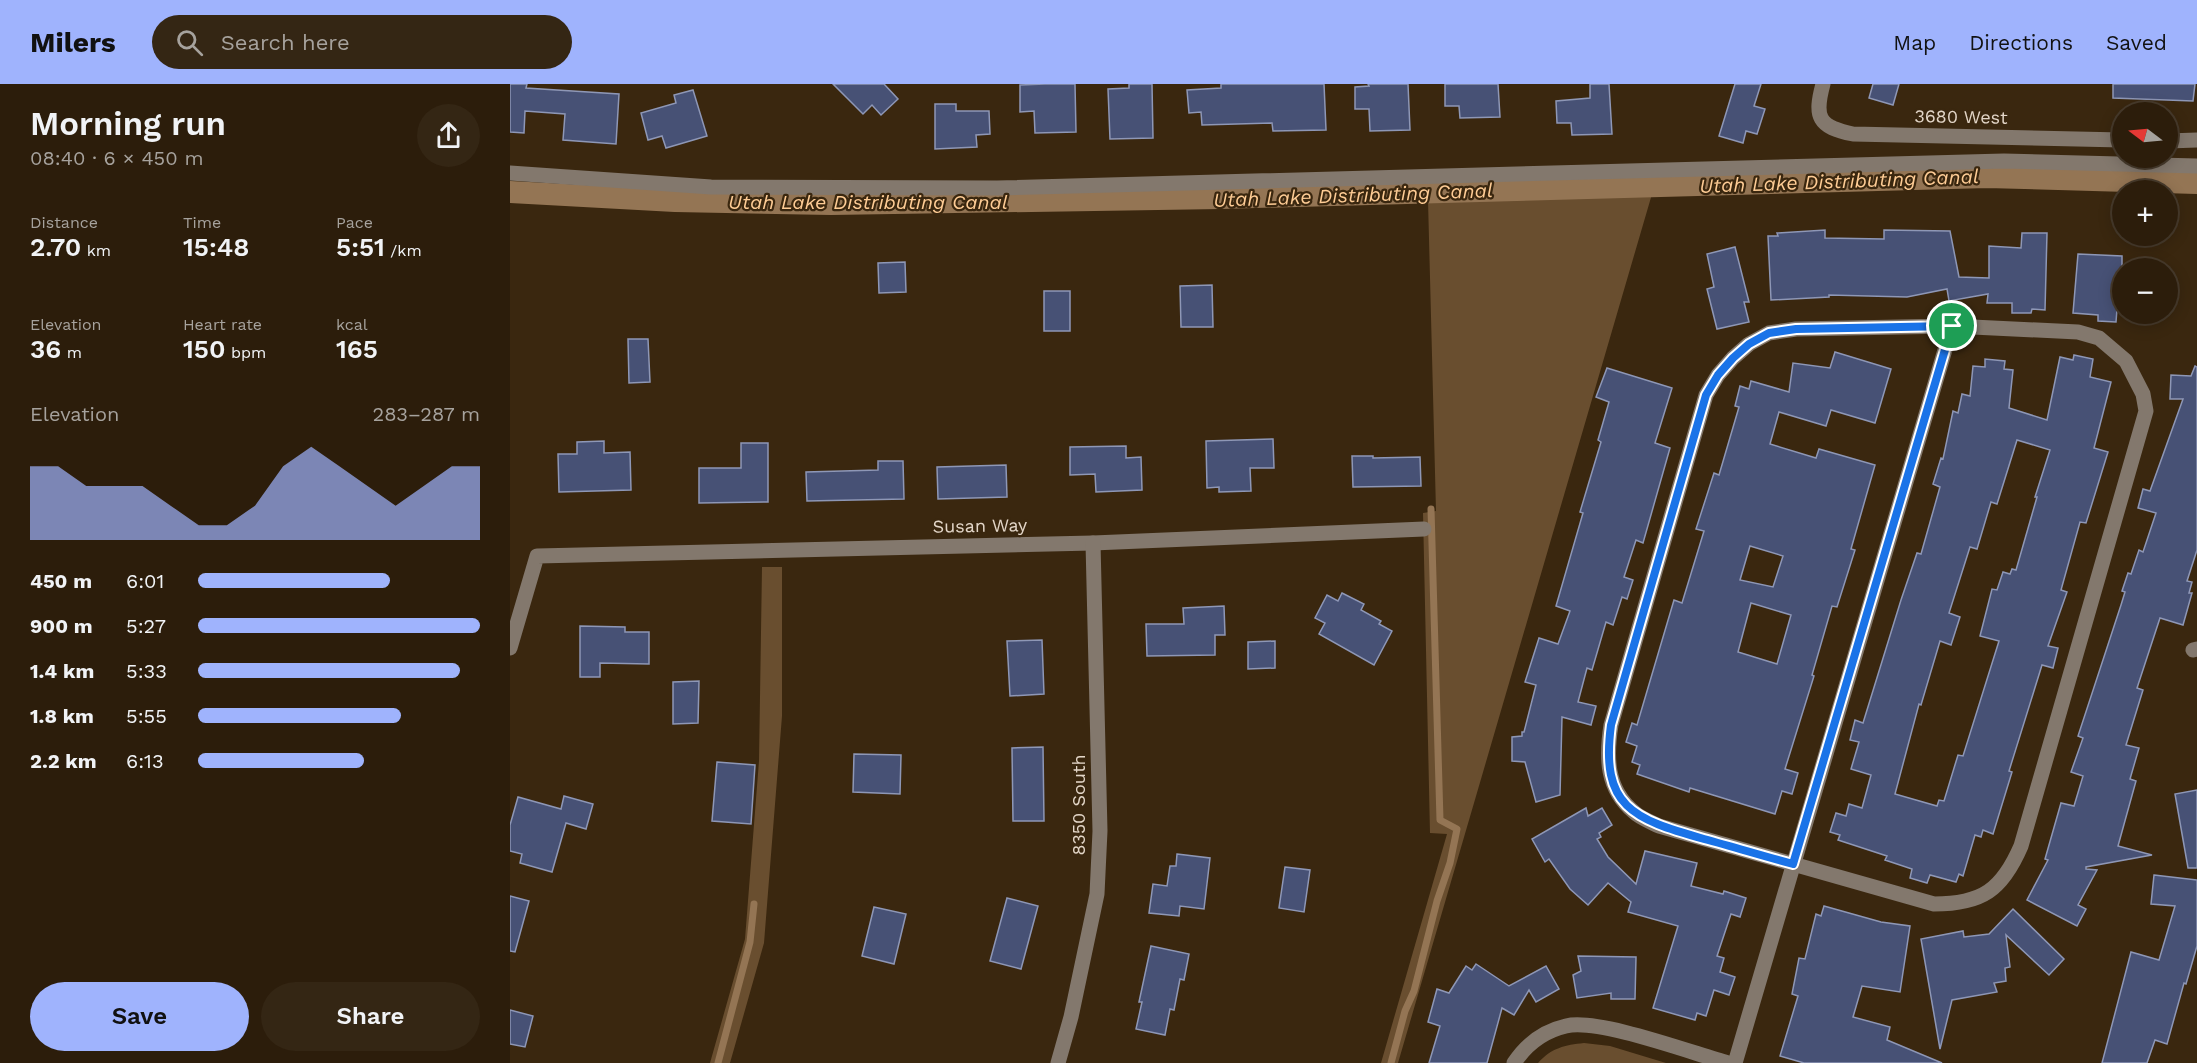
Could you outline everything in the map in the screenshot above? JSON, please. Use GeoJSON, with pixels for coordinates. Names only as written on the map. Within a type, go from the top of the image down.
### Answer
{"type":"FeatureCollection","features":[{"type":"Feature","properties":{"kind":"street","name":"3680 West"},"geometry":{"type":"LineString","coordinates":[[1823,84],[1818,102],[1818,114],[1824,124],[1835,131],[1853,134],[2112,140]]}},
{"type":"Feature","properties":{"kind":"street"},"geometry":{"type":"LineString","coordinates":[[2178,141],[2197,140]]}},
{"type":"Feature","properties":{"kind":"street"},"geometry":{"type":"LineString","coordinates":[[510,173],[711,187],[997,188],[2004,161],[2197,166]]}},
{"type":"Feature","properties":{"kind":"street"},"geometry":{"type":"LineString","coordinates":[[1735,1063],[1952,326]]}},
{"type":"Feature","properties":{"kind":"street"},"geometry":{"type":"LineString","coordinates":[[1952,326],[2078,332],[2099,338],[2126,361],[2143,394],[2146,411],[2025,835],[2012,869],[1996,887],[1979,897],[1960,904],[1934,904],[1793,864],[1659,826],[1634,813],[1620,797],[1609,774],[1607,751],[1611,725],[1706,395],[1718,375],[1749,344],[1769,333],[1796,329],[1952,326]]}},
{"type":"Feature","properties":{"kind":"street","name":"Susan Way"},"geometry":{"type":"LineString","coordinates":[[510,648],[537,556],[1093,543],[1424,529]]}},
{"type":"Feature","properties":{"kind":"street","name":"8350 South"},"geometry":{"type":"LineString","coordinates":[[1058,1063],[1071,1017],[1097,894],[1100,831],[1093,543]]}},
{"type":"Feature","properties":{"kind":"street"},"geometry":{"type":"LineString","coordinates":[[1514,1063],[1536,1040],[1567,1025],[1612,1029],[1728,1063]]}},
{"type":"Feature","properties":{"kind":"shaded area"},"geometry":{"type":"Polygon","coordinates":[[[1652,194],[1398,1063],[1381,1063],[1447,834],[1430,833],[1423,513],[1436,511],[1428,200],[1652,194]]]}},
{"type":"Feature","properties":{"kind":"shaded area"},"geometry":{"type":"Polygon","coordinates":[[[762,567],[782,567],[782,716],[764,943],[730,1063],[710,1063],[745,939],[759,761],[762,567]]]}},
{"type":"Feature","properties":{"kind":"shaded area"},"geometry":{"type":"Polygon","coordinates":[[[1584,1043],[1610,1046],[1666,1063],[1538,1063],[1559,1048],[1584,1043]]]}},
{"type":"Feature","properties":{"kind":"building"},"geometry":{"type":"Polygon","coordinates":[[[510,84],[527,84],[526,88],[619,94],[616,144],[563,140],[565,114],[525,111],[524,133],[510,132],[510,84]]]}},
{"type":"Feature","properties":{"kind":"building"},"geometry":{"type":"Polygon","coordinates":[[[833,84],[884,84],[898,99],[881,115],[872,105],[863,114],[833,84]]]}},
{"type":"Feature","properties":{"kind":"building"},"geometry":{"type":"Polygon","coordinates":[[[1075,84],[1076,132],[1035,133],[1034,111],[1020,112],[1020,85],[1075,84]]]}},
{"type":"Feature","properties":{"kind":"building"},"geometry":{"type":"Polygon","coordinates":[[[1129,84],[1152,84],[1153,138],[1110,139],[1108,89],[1129,88],[1129,84]]]}},
{"type":"Feature","properties":{"kind":"building"},"geometry":{"type":"Polygon","coordinates":[[[1221,84],[1324,84],[1326,130],[1273,131],[1272,123],[1202,125],[1201,112],[1189,113],[1187,90],[1221,88],[1221,84]]]}},
{"type":"Feature","properties":{"kind":"building"},"geometry":{"type":"Polygon","coordinates":[[[1368,84],[1408,84],[1410,130],[1370,131],[1369,109],[1355,109],[1355,87],[1369,86],[1368,84]]]}},
{"type":"Feature","properties":{"kind":"building"},"geometry":{"type":"Polygon","coordinates":[[[1445,84],[1498,84],[1500,117],[1460,118],[1459,106],[1445,106],[1445,84]]]}},
{"type":"Feature","properties":{"kind":"building"},"geometry":{"type":"Polygon","coordinates":[[[1590,84],[1609,84],[1612,134],[1572,135],[1571,123],[1557,123],[1556,101],[1590,98],[1590,84]]]}},
{"type":"Feature","properties":{"kind":"building"},"geometry":{"type":"Polygon","coordinates":[[[1735,84],[1761,84],[1754,106],[1765,109],[1757,134],[1746,131],[1743,143],[1719,136],[1735,84]]]}},
{"type":"Feature","properties":{"kind":"building"},"geometry":{"type":"Polygon","coordinates":[[[1873,84],[1899,84],[1893,105],[1869,98],[1873,84]]]}},
{"type":"Feature","properties":{"kind":"building"},"geometry":{"type":"Polygon","coordinates":[[[2113,84],[2195,84],[2193,101],[2113,98],[2113,84]]]}},
{"type":"Feature","properties":{"kind":"building"},"geometry":{"type":"Polygon","coordinates":[[[693,90],[707,136],[666,148],[662,136],[648,140],[641,113],[676,103],[674,95],[693,90]]]}},
{"type":"Feature","properties":{"kind":"building"},"geometry":{"type":"Polygon","coordinates":[[[935,104],[956,104],[956,111],[989,111],[990,134],[976,135],[977,147],[935,149],[935,104]]]}},
{"type":"Feature","properties":{"kind":"building"},"geometry":{"type":"Polygon","coordinates":[[[1825,230],[1825,238],[1884,239],[1884,230],[1950,231],[1959,277],[1989,278],[1989,246],[2021,248],[2022,233],[2047,233],[2045,310],[2032,309],[2031,313],[2012,313],[2012,303],[1987,303],[1988,294],[1949,301],[1947,289],[1907,297],[1829,295],[1829,297],[1771,300],[1768,236],[1778,236],[1777,233],[1825,230]]]}},
{"type":"Feature","properties":{"kind":"building"},"geometry":{"type":"Polygon","coordinates":[[[1735,247],[1749,302],[1744,302],[1749,322],[1717,329],[1707,289],[1714,287],[1707,254],[1735,247]]]}},
{"type":"Feature","properties":{"kind":"building"},"geometry":{"type":"Polygon","coordinates":[[[2078,254],[2122,256],[2122,258],[2112,258],[2112,322],[2098,321],[2098,315],[2073,313],[2078,254]]]}},
{"type":"Feature","properties":{"kind":"building"},"geometry":{"type":"Polygon","coordinates":[[[905,262],[906,292],[879,293],[878,263],[905,262]]]}},
{"type":"Feature","properties":{"kind":"building"},"geometry":{"type":"Polygon","coordinates":[[[1212,285],[1213,327],[1181,327],[1180,286],[1212,285]]]}},
{"type":"Feature","properties":{"kind":"building"},"geometry":{"type":"Polygon","coordinates":[[[1044,291],[1070,291],[1070,331],[1044,331],[1044,291]]]}},
{"type":"Feature","properties":{"kind":"building"},"geometry":{"type":"Polygon","coordinates":[[[628,339],[648,339],[650,382],[629,383],[628,339]]]}},
{"type":"Feature","properties":{"kind":"building"},"geometry":{"type":"Polygon","coordinates":[[[1835,352],[1891,369],[1875,423],[1831,410],[1826,426],[1779,412],[1770,444],[1816,458],[1819,449],[1875,465],[1851,549],[1855,550],[1837,607],[1832,606],[1812,675],[1814,676],[1785,769],[1798,773],[1792,794],[1782,791],[1775,814],[1690,788],[1689,792],[1637,774],[1640,765],[1632,762],[1637,746],[1626,742],[1632,723],[1637,725],[1674,600],[1682,603],[1704,531],[1696,529],[1714,473],[1719,475],[1739,407],[1735,406],[1740,386],[1749,389],[1751,381],[1789,392],[1793,363],[1830,368],[1835,352]],[[1750,546],[1740,580],[1773,587],[1783,556],[1750,546]],[[1751,603],[1738,652],[1777,664],[1791,615],[1751,603]]]}},
{"type":"Feature","properties":{"kind":"building"},"geometry":{"type":"Polygon","coordinates":[[[2074,355],[2093,359],[2090,377],[2111,382],[2094,448],[2108,452],[2086,523],[2080,522],[2061,590],[2067,592],[2048,646],[2058,648],[2053,668],[2042,665],[2009,771],[2012,772],[1993,834],[1983,830],[1981,837],[1975,835],[1963,876],[1959,874],[1956,882],[1930,875],[1927,883],[1910,878],[1912,869],[1885,860],[1887,856],[1838,840],[1840,835],[1830,832],[1836,813],[1846,816],[1849,804],[1862,808],[1871,775],[1851,769],[1859,742],[1850,740],[1855,720],[1863,723],[1917,553],[1921,554],[1940,487],[1933,484],[1941,458],[1943,459],[1953,411],[1958,413],[1962,394],[1970,396],[1973,366],[1985,367],[1985,359],[2005,361],[2004,369],[2013,370],[2009,408],[2047,420],[2060,357],[2073,360],[2074,355]],[[2017,440],[1997,504],[1991,502],[1977,549],[1970,547],[1949,613],[1960,617],[1951,645],[1940,641],[1921,705],[1919,704],[1895,794],[1937,806],[1939,800],[1944,801],[1958,755],[1963,756],[1999,641],[1980,636],[1992,589],[1997,590],[2003,572],[2010,574],[2012,569],[2016,570],[2050,450],[2017,440]]]}},
{"type":"Feature","properties":{"kind":"building"},"geometry":{"type":"Polygon","coordinates":[[[2195,366],[2197,367],[2197,550],[2187,581],[2192,582],[2189,593],[2192,593],[2183,625],[2160,618],[2137,688],[2143,690],[2126,745],[2139,748],[2130,779],[2136,781],[2118,846],[2152,855],[2086,867],[2086,869],[2097,870],[2078,905],[2086,909],[2077,926],[2027,900],[2048,860],[2045,859],[2061,803],[2074,806],[2083,776],[2071,772],[2083,738],[2078,736],[2125,592],[2122,591],[2128,573],[2131,574],[2139,550],[2143,552],[2156,513],[2138,508],[2143,489],[2150,491],[2183,399],[2170,399],[2171,375],[2191,376],[2195,366]]]}},
{"type":"Feature","properties":{"kind":"building"},"geometry":{"type":"Polygon","coordinates":[[[1607,368],[1672,388],[1655,443],[1670,448],[1643,543],[1636,540],[1624,577],[1633,580],[1627,599],[1622,597],[1613,625],[1606,622],[1592,670],[1587,668],[1578,702],[1596,706],[1591,725],[1562,717],[1560,795],[1536,802],[1525,762],[1512,761],[1512,737],[1522,736],[1524,732],[1536,685],[1525,682],[1539,638],[1558,644],[1570,611],[1556,606],[1601,442],[1598,440],[1609,402],[1596,397],[1607,368]]]}},
{"type":"Feature","properties":{"kind":"building"},"geometry":{"type":"Polygon","coordinates":[[[1273,439],[1274,468],[1250,468],[1251,491],[1219,492],[1219,487],[1207,488],[1206,441],[1273,439]]]}},
{"type":"Feature","properties":{"kind":"building"},"geometry":{"type":"Polygon","coordinates":[[[604,441],[604,453],[630,452],[631,490],[559,492],[558,454],[577,454],[577,442],[604,441]]]}},
{"type":"Feature","properties":{"kind":"building"},"geometry":{"type":"Polygon","coordinates":[[[741,443],[768,443],[768,502],[699,503],[699,468],[741,468],[741,443]]]}},
{"type":"Feature","properties":{"kind":"building"},"geometry":{"type":"Polygon","coordinates":[[[1126,446],[1126,458],[1141,457],[1142,490],[1096,492],[1095,474],[1070,475],[1070,447],[1126,446]]]}},
{"type":"Feature","properties":{"kind":"building"},"geometry":{"type":"Polygon","coordinates":[[[1352,456],[1420,457],[1421,486],[1353,487],[1352,456]]]}},
{"type":"Feature","properties":{"kind":"building"},"geometry":{"type":"Polygon","coordinates":[[[878,461],[903,461],[904,499],[807,501],[806,472],[878,470],[878,461]]]}},
{"type":"Feature","properties":{"kind":"building"},"geometry":{"type":"Polygon","coordinates":[[[1006,465],[1007,497],[938,499],[937,467],[1006,465]]]}},
{"type":"Feature","properties":{"kind":"building"},"geometry":{"type":"Polygon","coordinates":[[[1342,593],[1364,604],[1361,610],[1381,621],[1379,624],[1392,631],[1374,665],[1319,634],[1325,623],[1315,618],[1327,595],[1338,601],[1342,593]]]}},
{"type":"Feature","properties":{"kind":"building"},"geometry":{"type":"Polygon","coordinates":[[[1224,606],[1225,635],[1215,635],[1215,655],[1147,656],[1146,624],[1184,624],[1183,608],[1224,606]]]}},
{"type":"Feature","properties":{"kind":"building"},"geometry":{"type":"Polygon","coordinates":[[[580,626],[625,627],[625,632],[649,632],[649,664],[600,663],[600,677],[580,677],[580,626]]]}},
{"type":"Feature","properties":{"kind":"building"},"geometry":{"type":"Polygon","coordinates":[[[1042,640],[1044,694],[1010,696],[1007,641],[1042,640]]]}},
{"type":"Feature","properties":{"kind":"building"},"geometry":{"type":"Polygon","coordinates":[[[1275,641],[1275,668],[1248,669],[1248,642],[1275,641]]]}},
{"type":"Feature","properties":{"kind":"building"},"geometry":{"type":"Polygon","coordinates":[[[699,681],[698,723],[673,724],[673,682],[699,681]]]}},
{"type":"Feature","properties":{"kind":"building"},"geometry":{"type":"Polygon","coordinates":[[[1043,747],[1044,821],[1013,821],[1012,748],[1043,747]]]}},
{"type":"Feature","properties":{"kind":"building"},"geometry":{"type":"Polygon","coordinates":[[[854,754],[901,755],[900,794],[853,792],[854,754]]]}},
{"type":"Feature","properties":{"kind":"building"},"geometry":{"type":"Polygon","coordinates":[[[717,762],[755,765],[751,824],[712,821],[717,762]]]}},
{"type":"Feature","properties":{"kind":"building"},"geometry":{"type":"Polygon","coordinates":[[[2197,790],[2197,868],[2188,868],[2175,794],[2197,790]]]}},
{"type":"Feature","properties":{"kind":"building"},"geometry":{"type":"Polygon","coordinates":[[[564,796],[593,804],[586,829],[566,823],[552,872],[520,863],[522,854],[510,851],[510,825],[518,797],[561,809],[564,796]]]}},
{"type":"Feature","properties":{"kind":"building"},"geometry":{"type":"Polygon","coordinates":[[[1586,808],[1588,816],[1602,808],[1612,825],[1599,833],[1601,837],[1597,839],[1608,857],[1636,884],[1645,851],[1697,863],[1691,886],[1723,894],[1724,891],[1746,898],[1740,917],[1731,914],[1717,956],[1724,958],[1720,972],[1735,977],[1729,995],[1714,990],[1706,1016],[1697,1013],[1695,1020],[1653,1008],[1678,926],[1628,912],[1631,902],[1608,883],[1588,905],[1570,889],[1549,859],[1545,862],[1532,839],[1586,808]]]}},
{"type":"Feature","properties":{"kind":"building"},"geometry":{"type":"Polygon","coordinates":[[[1177,854],[1210,858],[1204,909],[1180,906],[1179,916],[1149,913],[1153,884],[1167,886],[1170,866],[1176,866],[1177,854]]]}},
{"type":"Feature","properties":{"kind":"building"},"geometry":{"type":"Polygon","coordinates":[[[1285,867],[1310,870],[1304,912],[1279,908],[1285,867]]]}},
{"type":"Feature","properties":{"kind":"building"},"geometry":{"type":"Polygon","coordinates":[[[2154,875],[2197,880],[2197,946],[2167,1044],[2155,1040],[2147,1063],[2102,1063],[2131,952],[2159,960],[2175,906],[2151,904],[2154,875]]]}},
{"type":"Feature","properties":{"kind":"building"},"geometry":{"type":"Polygon","coordinates":[[[510,896],[529,901],[515,952],[510,951],[510,896]]]}},
{"type":"Feature","properties":{"kind":"building"},"geometry":{"type":"Polygon","coordinates":[[[1007,898],[1038,906],[1021,969],[990,961],[1007,898]]]}},
{"type":"Feature","properties":{"kind":"building"},"geometry":{"type":"Polygon","coordinates":[[[1824,906],[1881,922],[1910,926],[1900,992],[1862,986],[1853,1017],[1890,1027],[1887,1040],[1942,1063],[1804,1063],[1780,1056],[1798,996],[1792,994],[1799,958],[1805,959],[1816,914],[1821,916],[1824,906]]]}},
{"type":"Feature","properties":{"kind":"building"},"geometry":{"type":"Polygon","coordinates":[[[874,907],[906,914],[894,964],[862,956],[874,907]]]}},
{"type":"Feature","properties":{"kind":"building"},"geometry":{"type":"Polygon","coordinates":[[[2013,909],[2064,959],[2049,975],[2006,935],[2010,967],[2005,968],[2006,981],[1994,983],[1997,992],[1952,1000],[1940,1049],[1921,939],[1963,931],[1964,937],[1989,934],[2013,909]]]}},
{"type":"Feature","properties":{"kind":"building"},"geometry":{"type":"Polygon","coordinates":[[[1151,946],[1189,954],[1184,980],[1180,979],[1174,1010],[1170,1009],[1165,1035],[1136,1029],[1142,1002],[1139,1002],[1151,946]]]}},
{"type":"Feature","properties":{"kind":"building"},"geometry":{"type":"Polygon","coordinates":[[[1578,956],[1636,957],[1635,999],[1611,999],[1611,993],[1577,998],[1573,975],[1581,971],[1578,956]]]}},
{"type":"Feature","properties":{"kind":"building"},"geometry":{"type":"Polygon","coordinates":[[[1476,964],[1509,986],[1546,966],[1559,989],[1536,1002],[1529,990],[1514,1015],[1502,1008],[1487,1063],[1429,1063],[1440,1026],[1428,1022],[1437,989],[1449,993],[1466,966],[1472,970],[1476,964]]]}},
{"type":"Feature","properties":{"kind":"building"},"geometry":{"type":"Polygon","coordinates":[[[510,1010],[533,1016],[525,1047],[510,1044],[510,1010]]]}},
{"type":"Feature","properties":{"kind":"waterway","name":"Utah Lake Distributing Canal"},"geometry":{"type":"LineString","coordinates":[[510,192],[675,201],[831,204],[1221,198],[1987,177],[2197,183]]}},
{"type":"Feature","properties":{"kind":"waterway"},"geometry":{"type":"LineString","coordinates":[[1391,1063],[1405,1011],[1414,991],[1437,901],[1450,863],[1457,829],[1440,820],[1431,509]]}},
{"type":"Feature","properties":{"kind":"waterway"},"geometry":{"type":"LineString","coordinates":[[718,1063],[750,942],[754,904]]}},
{"type":"Feature","properties":{"kind":"route"},"geometry":{"type":"LineString","coordinates":[[1952,326],[1793,864],[1659,826],[1634,813],[1620,797],[1609,774],[1607,751],[1611,725],[1706,395],[1718,375],[1749,344],[1769,333],[1796,329],[1952,326]]}}]}
